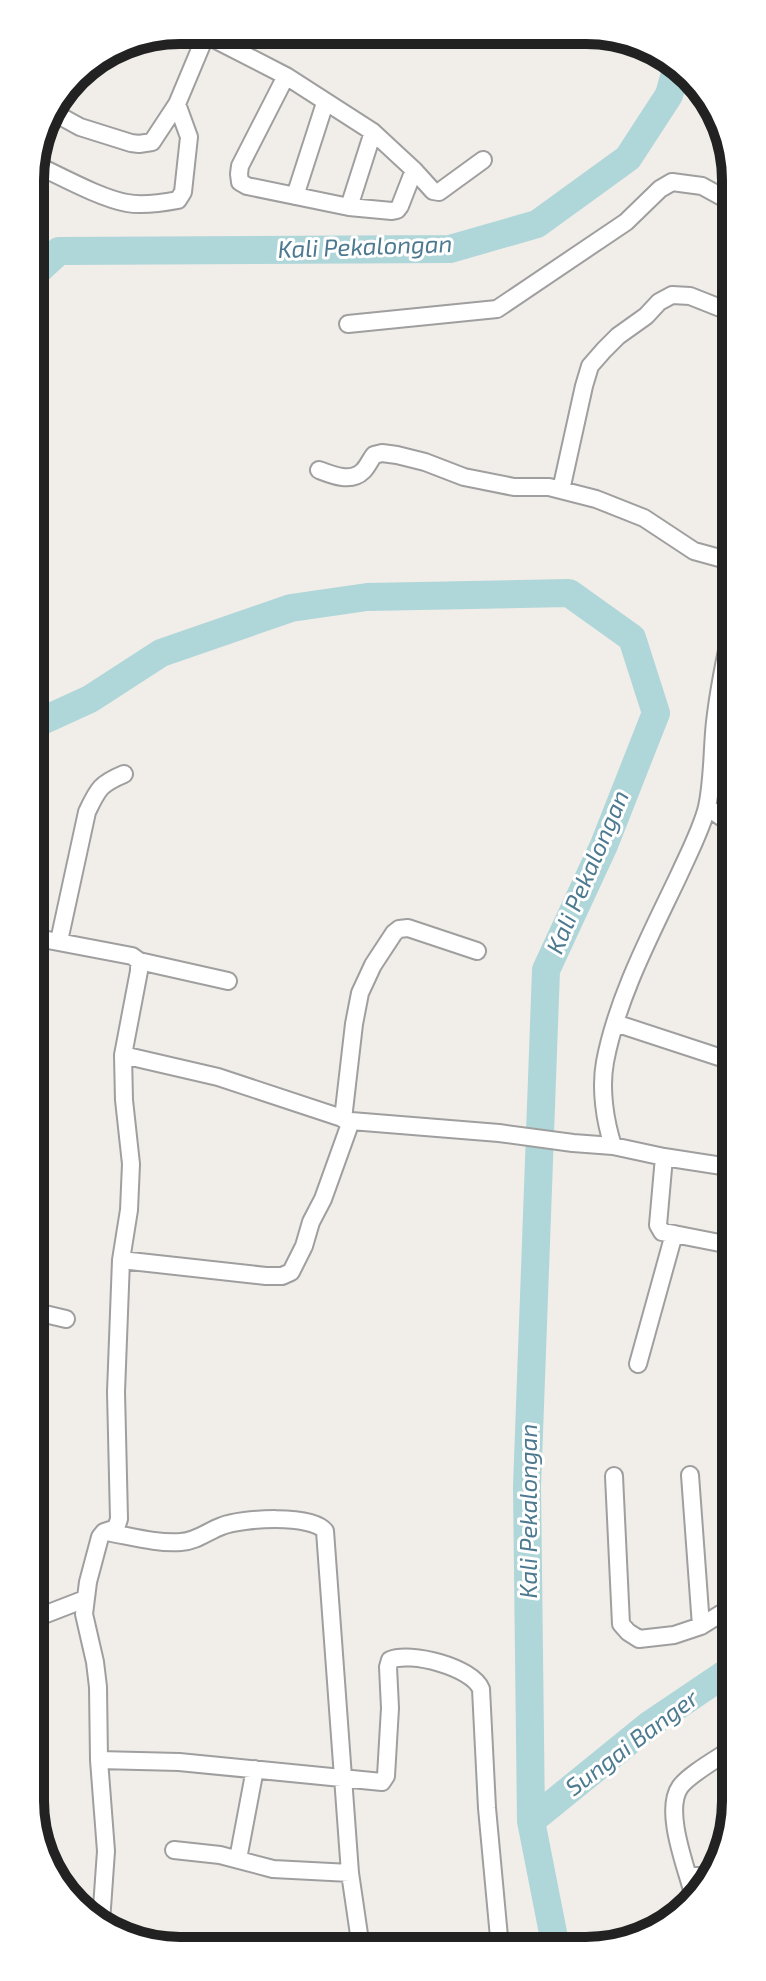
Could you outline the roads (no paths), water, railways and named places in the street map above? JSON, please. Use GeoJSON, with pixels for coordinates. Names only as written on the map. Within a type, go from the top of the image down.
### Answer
{"type":"FeatureCollection","features":[{"type":"Feature","properties":{"kind":"street"},"geometry":{"type":"LineString","coordinates":[[60,116],[80,127],[139,144],[152,142],[177,104],[202,44]]}},
{"type":"Feature","properties":{"kind":"street"},"geometry":{"type":"LineString","coordinates":[[221,44],[286,76],[373,132],[433,191],[439,192],[483,160]]}},
{"type":"Feature","properties":{"kind":"street"},"geometry":{"type":"LineString","coordinates":[[286,76],[240,166],[240,182],[349,207],[392,211],[397,210],[414,170]]}},
{"type":"Feature","properties":{"kind":"street"},"geometry":{"type":"LineString","coordinates":[[295,196],[325,103]]}},
{"type":"Feature","properties":{"kind":"street"},"geometry":{"type":"LineString","coordinates":[[44,169],[126,203],[178,200],[183,192],[189,137],[177,104]]}},
{"type":"Feature","properties":{"kind":"street"},"geometry":{"type":"LineString","coordinates":[[349,207],[373,132]]}},
{"type":"Feature","properties":{"kind":"street"},"geometry":{"type":"LineString","coordinates":[[348,324],[497,309],[626,222],[660,189],[672,182],[702,186],[722,197]]}},
{"type":"Feature","properties":{"kind":"street"},"geometry":{"type":"LineString","coordinates":[[561,490],[590,366],[604,350],[659,302],[672,295],[690,296],[722,309]]}},
{"type":"Feature","properties":{"kind":"street"},"geometry":{"type":"LineString","coordinates":[[319,470],[337,477],[359,475],[374,455],[388,453],[478,480],[514,487],[549,487],[596,499],[644,518],[694,551],[722,559]]}},
{"type":"Feature","properties":{"kind":"street"},"geometry":{"type":"LineString","coordinates":[[613,1146],[605,1110],[605,1065],[615,1023],[642,954],[707,807],[722,676]]}},
{"type":"Feature","properties":{"kind":"street"},"geometry":{"type":"LineString","coordinates":[[59,941],[87,812],[106,781],[124,774]]}},
{"type":"Feature","properties":{"kind":"street"},"geometry":{"type":"LineString","coordinates":[[707,807],[722,818]]}},
{"type":"Feature","properties":{"kind":"street"},"geometry":{"type":"LineString","coordinates":[[121,1260],[266,1276],[282,1276],[291,1272],[323,1199],[347,1120],[354,1024],[360,993],[373,965],[399,929],[411,929],[477,951]]}},
{"type":"Feature","properties":{"kind":"street"},"geometry":{"type":"LineString","coordinates":[[44,939],[132,956],[139,961],[228,981]]}},
{"type":"Feature","properties":{"kind":"street"},"geometry":{"type":"LineString","coordinates":[[102,1912],[106,1851],[97,1673],[84,1614],[101,1534],[116,1528],[119,1519],[116,1392],[121,1260],[129,1210],[131,1164],[123,1055],[139,961]]}},
{"type":"Feature","properties":{"kind":"street"},"geometry":{"type":"LineString","coordinates":[[615,1023],[722,1058]]}},
{"type":"Feature","properties":{"kind":"street"},"geometry":{"type":"LineString","coordinates":[[123,1055],[218,1077],[347,1120],[613,1146],[722,1166]]}},
{"type":"Feature","properties":{"kind":"street"},"geometry":{"type":"LineString","coordinates":[[664,1157],[658,1225],[662,1232],[722,1243]]}},
{"type":"Feature","properties":{"kind":"street"},"geometry":{"type":"LineString","coordinates":[[638,1364],[674,1234]]}},
{"type":"Feature","properties":{"kind":"street"},"geometry":{"type":"LineString","coordinates":[[44,1314],[66,1319]]}},
{"type":"Feature","properties":{"kind":"street"},"geometry":{"type":"LineString","coordinates":[[690,1475],[701,1626]]}},
{"type":"Feature","properties":{"kind":"street"},"geometry":{"type":"LineString","coordinates":[[614,1476],[621,1624],[639,1639],[674,1635],[701,1626],[722,1613]]}},
{"type":"Feature","properties":{"kind":"street"},"geometry":{"type":"LineString","coordinates":[[104,1532],[170,1542],[194,1540],[221,1526],[242,1520],[278,1519],[322,1526],[326,1537],[350,1873],[359,1937]]}},
{"type":"Feature","properties":{"kind":"street"},"geometry":{"type":"LineString","coordinates":[[44,1615],[85,1599]]}},
{"type":"Feature","properties":{"kind":"street"},"geometry":{"type":"LineString","coordinates":[[99,1760],[179,1762],[380,1782],[385,1779],[390,1708],[388,1667],[392,1659],[440,1662],[465,1673],[478,1681],[481,1689],[487,1808],[499,1937]]}},
{"type":"Feature","properties":{"kind":"street"},"geometry":{"type":"LineString","coordinates":[[696,1881],[690,1883],[675,1821],[676,1795],[681,1785],[722,1756]]}},
{"type":"Feature","properties":{"kind":"street"},"geometry":{"type":"LineString","coordinates":[[238,1859],[255,1769]]}},
{"type":"Feature","properties":{"kind":"street"},"geometry":{"type":"LineString","coordinates":[[174,1850],[238,1859],[273,1869],[350,1873]]}},
{"type":"Feature","properties":{"kind":"waterway","name":"Kali Pekalongan"},"geometry":{"type":"LineString","coordinates":[[44,265],[59,251],[450,249],[537,224],[628,158],[669,95],[674,77]]}},
{"type":"Feature","properties":{"kind":"waterway","name":"Kali Pekalongan"},"geometry":{"type":"LineString","coordinates":[[44,720],[90,699],[161,653],[291,608],[367,597],[569,593],[632,638],[656,713],[604,845],[546,970],[527,1487],[531,1821],[554,1937]]}},
{"type":"Feature","properties":{"kind":"waterway","name":"Sungai Banger"},"geometry":{"type":"LineString","coordinates":[[531,1821],[649,1725],[722,1676]]}}]}
